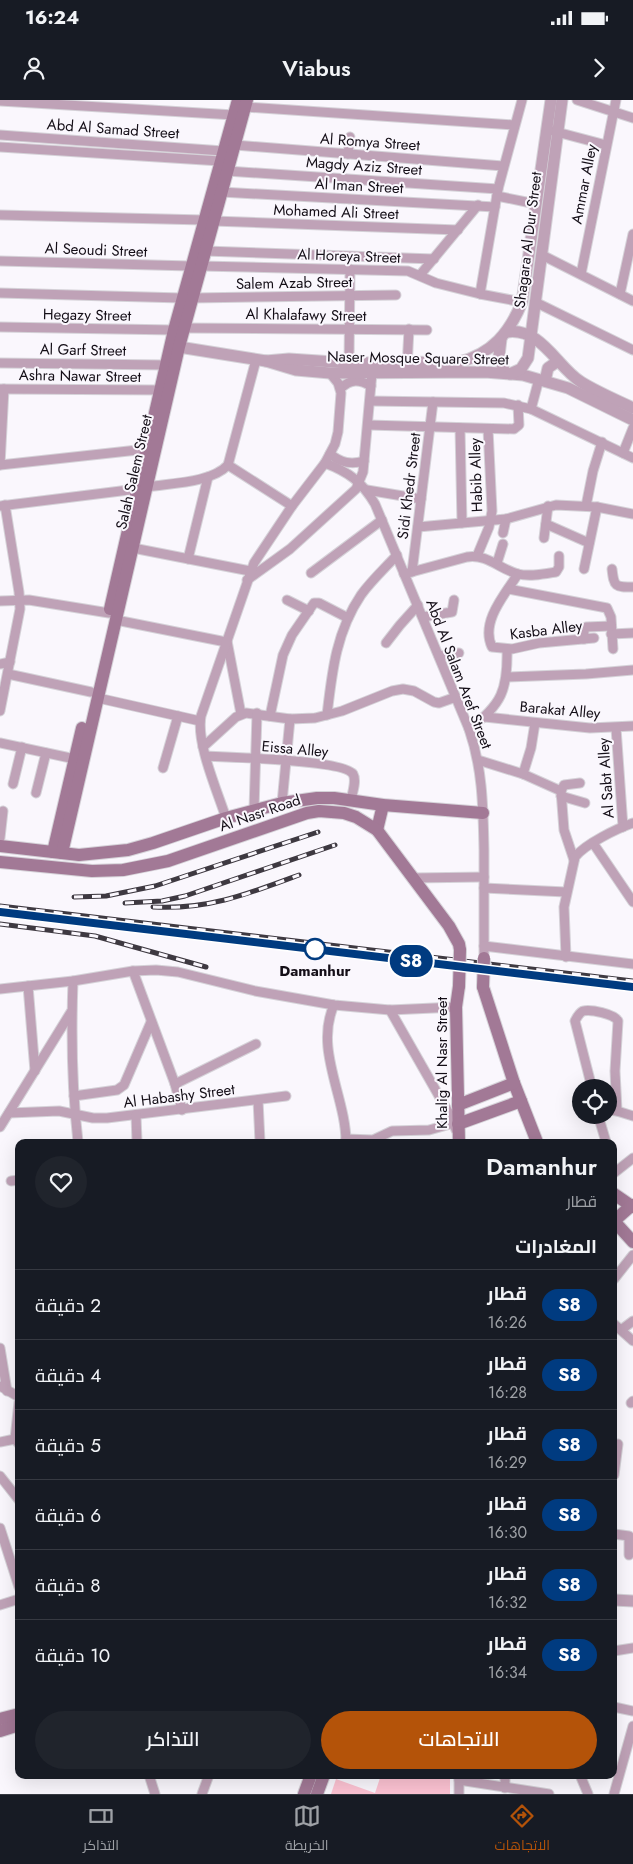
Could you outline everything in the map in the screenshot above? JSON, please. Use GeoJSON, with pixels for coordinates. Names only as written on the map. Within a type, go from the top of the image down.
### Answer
{"type":"FeatureCollection","features":[{"type":"Feature","properties":{"kind":"main road","name":"Salah Salem Street"},"geometry":{"type":"LineString","coordinates":[[196,266],[205,251],[209,221],[222,192],[234,115],[243,102]]}},
{"type":"Feature","properties":{"kind":"main road","name":"Salah Salem Street"},"geometry":{"type":"LineString","coordinates":[[112,617],[133,548],[147,449],[165,365],[179,329],[243,102]]}},
{"type":"Feature","properties":{"kind":"main road","name":"Salah Salem Street"},"geometry":{"type":"LineString","coordinates":[[57,852],[142,488],[179,347],[179,329]]}},
{"type":"Feature","properties":{"kind":"main road","name":"Salah Salem Street"},"geometry":{"type":"LineString","coordinates":[[57,852],[75,759],[94,695]]}},
{"type":"Feature","properties":{"kind":"main road","name":"Al Nasr Road"},"geometry":{"type":"LineString","coordinates":[[0,846],[96,854],[128,850],[254,810],[317,798],[483,813]]}},
{"type":"Feature","properties":{"kind":"main road"},"geometry":{"type":"LineString","coordinates":[[377,830],[383,805]]}},
{"type":"Feature","properties":{"kind":"main road","name":"Al Nasr Road"},"geometry":{"type":"LineString","coordinates":[[0,862],[92,871],[132,868],[158,863],[307,813],[332,811],[350,815],[367,822],[377,830],[449,926],[459,944],[460,950],[458,986]]}},
{"type":"Feature","properties":{"kind":"main road"},"geometry":{"type":"LineString","coordinates":[[153,843],[153,856],[158,863]]}},
{"type":"Feature","properties":{"kind":"main road"},"geometry":{"type":"LineString","coordinates":[[128,850],[133,860],[132,868]]}},
{"type":"Feature","properties":{"kind":"main road"},"geometry":{"type":"LineString","coordinates":[[484,952],[483,987],[514,1083],[536,1139]]}},
{"type":"Feature","properties":{"kind":"main road","name":"Khalig Al Nasr Street"},"geometry":{"type":"LineString","coordinates":[[458,986],[456,1007],[458,1105],[456,1123],[459,1139]]}},
{"type":"Feature","properties":{"kind":"main road"},"geometry":{"type":"LineString","coordinates":[[458,1105],[514,1083]]}},
{"type":"Feature","properties":{"kind":"main road"},"geometry":{"type":"LineString","coordinates":[[456,1123],[521,1101]]}},
{"type":"Feature","properties":{"kind":"main road"},"geometry":{"type":"LineString","coordinates":[[617,1196],[632,1206],[617,1218]]}},
{"type":"Feature","properties":{"kind":"main road"},"geometry":{"type":"LineString","coordinates":[[617,1224],[633,1242]]}},
{"type":"Feature","properties":{"kind":"main road"},"geometry":{"type":"LineString","coordinates":[[0,1719],[15,1715]]}},
{"type":"Feature","properties":{"kind":"main road"},"geometry":{"type":"LineString","coordinates":[[0,1730],[15,1726]]}},
{"type":"Feature","properties":{"kind":"main road"},"geometry":{"type":"LineString","coordinates":[[304,1794],[310,1779]]}},
{"type":"Feature","properties":{"kind":"main road"},"geometry":{"type":"LineString","coordinates":[[317,1794],[323,1779]]}},
{"type":"Feature","properties":{"kind":"street"},"geometry":{"type":"LineString","coordinates":[[480,294],[497,193],[522,100]]}},
{"type":"Feature","properties":{"kind":"street","name":"Shagara Al Dur Street"},"geometry":{"type":"LineString","coordinates":[[508,374],[521,369],[526,362],[531,336],[542,255],[552,131],[552,100]]}},
{"type":"Feature","properties":{"kind":"street","name":"Shagara Al Dur Street"},"geometry":{"type":"LineString","coordinates":[[504,335],[522,302],[536,204],[552,131],[562,100]]}},
{"type":"Feature","properties":{"kind":"street"},"geometry":{"type":"LineString","coordinates":[[577,100],[633,118]]}},
{"type":"Feature","properties":{"kind":"street","name":"Ammar Alley"},"geometry":{"type":"LineString","coordinates":[[580,274],[616,100]]}},
{"type":"Feature","properties":{"kind":"street"},"geometry":{"type":"LineString","coordinates":[[0,101],[79,103],[234,115]]}},
{"type":"Feature","properties":{"kind":"street"},"geometry":{"type":"LineString","coordinates":[[243,102],[514,125]]}},
{"type":"Feature","properties":{"kind":"street"},"geometry":{"type":"LineString","coordinates":[[552,131],[606,144]]}},
{"type":"Feature","properties":{"kind":"street","name":"Abd Al Samad Street"},"geometry":{"type":"LineString","coordinates":[[0,135],[226,157]]}},
{"type":"Feature","properties":{"kind":"street"},"geometry":{"type":"LineString","coordinates":[[348,154],[350,137]]}},
{"type":"Feature","properties":{"kind":"street","name":"Abd Al Samad Street"},"geometry":{"type":"LineString","coordinates":[[0,147],[226,157]]}},
{"type":"Feature","properties":{"kind":"street","name":"Al Romya Street"},"geometry":{"type":"LineString","coordinates":[[226,157],[348,154],[503,166]]}},
{"type":"Feature","properties":{"kind":"street","name":"Magdy Aziz Street"},"geometry":{"type":"LineString","coordinates":[[226,157],[497,193],[536,204]]}},
{"type":"Feature","properties":{"kind":"street","name":"Al Iman Street"},"geometry":{"type":"LineString","coordinates":[[222,192],[495,207]]}},
{"type":"Feature","properties":{"kind":"street"},"geometry":{"type":"LineString","coordinates":[[420,275],[478,205]]}},
{"type":"Feature","properties":{"kind":"street","name":"Mohamed Ali Street"},"geometry":{"type":"LineString","coordinates":[[0,215],[458,230]]}},
{"type":"Feature","properties":{"kind":"street"},"geometry":{"type":"LineString","coordinates":[[620,294],[633,234]]}},
{"type":"Feature","properties":{"kind":"street"},"geometry":{"type":"LineString","coordinates":[[205,251],[434,259]]}},
{"type":"Feature","properties":{"kind":"street"},"geometry":{"type":"LineString","coordinates":[[542,255],[633,301]]}},
{"type":"Feature","properties":{"kind":"street","name":"Al Seoudi Street"},"geometry":{"type":"LineString","coordinates":[[0,261],[196,266]]}},
{"type":"Feature","properties":{"kind":"street","name":"Al Horeya Street"},"geometry":{"type":"LineString","coordinates":[[196,266],[408,271],[436,283],[522,302]]}},
{"type":"Feature","properties":{"kind":"street"},"geometry":{"type":"LineString","coordinates":[[349,362],[350,269]]}},
{"type":"Feature","properties":{"kind":"street","name":"Salem Azab Street"},"geometry":{"type":"LineString","coordinates":[[0,293],[187,298],[396,295]]}},
{"type":"Feature","properties":{"kind":"street"},"geometry":{"type":"LineString","coordinates":[[535,302],[633,350]]}},
{"type":"Feature","properties":{"kind":"street","name":"Hegazy Street"},"geometry":{"type":"LineString","coordinates":[[0,327],[179,329]]}},
{"type":"Feature","properties":{"kind":"street","name":"Al Khalafawy Street"},"geometry":{"type":"LineString","coordinates":[[179,329],[427,330]]}},
{"type":"Feature","properties":{"kind":"street"},"geometry":{"type":"LineString","coordinates":[[407,368],[409,330]]}},
{"type":"Feature","properties":{"kind":"street"},"geometry":{"type":"LineString","coordinates":[[508,374],[499,356],[504,335],[520,331],[531,336],[548,349],[567,371],[582,383],[633,408]]}},
{"type":"Feature","properties":{"kind":"street","name":"Naser Mosque Square Street"},"geometry":{"type":"LineString","coordinates":[[179,347],[261,361],[291,369],[330,373],[372,373],[471,359],[492,347],[504,335]]}},
{"type":"Feature","properties":{"kind":"street","name":"Naser Mosque Square Street"},"geometry":{"type":"LineString","coordinates":[[261,361],[289,359],[349,362],[407,368],[508,374],[542,380],[568,388],[633,420]]}},
{"type":"Feature","properties":{"kind":"street"},"geometry":{"type":"LineString","coordinates":[[0,711],[19,619],[20,600],[2,506],[142,488],[217,474],[228,465],[261,361]]}},
{"type":"Feature","properties":{"kind":"street"},"geometry":{"type":"LineString","coordinates":[[532,409],[548,368],[558,361]]}},
{"type":"Feature","properties":{"kind":"street","name":"Al Garf Street"},"geometry":{"type":"LineString","coordinates":[[0,363],[165,365]]}},
{"type":"Feature","properties":{"kind":"street"},"geometry":{"type":"LineString","coordinates":[[226,818],[204,751],[200,721],[250,570],[292,506],[330,454],[338,432],[341,388],[330,373]]}},
{"type":"Feature","properties":{"kind":"street"},"geometry":{"type":"LineString","coordinates":[[247,580],[276,560],[317,526],[356,489],[360,482],[364,461],[372,373]]}},
{"type":"Feature","properties":{"kind":"street"},"geometry":{"type":"LineString","coordinates":[[341,388],[348,382],[356,380],[371,386]]}},
{"type":"Feature","properties":{"kind":"street"},"geometry":{"type":"LineString","coordinates":[[2,389],[0,465],[147,449]]}},
{"type":"Feature","properties":{"kind":"street","name":"Ashra Nawar Street"},"geometry":{"type":"LineString","coordinates":[[2,389],[159,390]]}},
{"type":"Feature","properties":{"kind":"street"},"geometry":{"type":"LineString","coordinates":[[370,401],[518,405],[532,409],[633,458]]}},
{"type":"Feature","properties":{"kind":"street","name":"Sidi Khedr Street"},"geometry":{"type":"LineString","coordinates":[[408,573],[418,527],[433,402]]}},
{"type":"Feature","properties":{"kind":"street"},"geometry":{"type":"LineString","coordinates":[[368,425],[512,429],[517,427],[519,422],[518,405]]}},
{"type":"Feature","properties":{"kind":"street"},"geometry":{"type":"LineString","coordinates":[[460,428],[462,523]]}},
{"type":"Feature","properties":{"kind":"street"},"geometry":{"type":"LineString","coordinates":[[623,453],[633,428]]}},
{"type":"Feature","properties":{"kind":"street","name":"Habib Alley"},"geometry":{"type":"LineString","coordinates":[[488,429],[492,520]]}},
{"type":"Feature","properties":{"kind":"street"},"geometry":{"type":"LineString","coordinates":[[586,506],[592,471],[602,442]]}},
{"type":"Feature","properties":{"kind":"street"},"geometry":{"type":"LineString","coordinates":[[330,454],[336,459],[350,463],[364,461]]}},
{"type":"Feature","properties":{"kind":"street","name":"Abd Al Salam Aref Street"},"geometry":{"type":"LineString","coordinates":[[325,463],[343,471],[360,482],[376,504],[396,555],[408,573],[423,618],[469,729],[478,760],[483,813],[484,952]]}},
{"type":"Feature","properties":{"kind":"street"},"geometry":{"type":"LineString","coordinates":[[228,465],[292,506]]}},
{"type":"Feature","properties":{"kind":"street"},"geometry":{"type":"LineString","coordinates":[[188,559],[208,477]]}},
{"type":"Feature","properties":{"kind":"street"},"geometry":{"type":"LineString","coordinates":[[367,490],[421,499]]}},
{"type":"Feature","properties":{"kind":"street"},"geometry":{"type":"LineString","coordinates":[[418,527],[506,519],[548,506],[564,504],[596,507],[633,514]]}},
{"type":"Feature","properties":{"kind":"street"},"geometry":{"type":"LineString","coordinates":[[544,538],[548,506]]}},
{"type":"Feature","properties":{"kind":"street"},"geometry":{"type":"LineString","coordinates":[[584,569],[596,507]]}},
{"type":"Feature","properties":{"kind":"street"},"geometry":{"type":"LineString","coordinates":[[503,533],[506,519]]}},
{"type":"Feature","properties":{"kind":"street"},"geometry":{"type":"LineString","coordinates":[[311,573],[382,520]]}},
{"type":"Feature","properties":{"kind":"street"},"geometry":{"type":"LineString","coordinates":[[478,556],[492,520]]}},
{"type":"Feature","properties":{"kind":"street"},"geometry":{"type":"LineString","coordinates":[[546,524],[589,543]]}},
{"type":"Feature","properties":{"kind":"street"},"geometry":{"type":"LineString","coordinates":[[497,563],[503,544]]}},
{"type":"Feature","properties":{"kind":"street"},"geometry":{"type":"LineString","coordinates":[[133,548],[250,570]]}},
{"type":"Feature","properties":{"kind":"street"},"geometry":{"type":"LineString","coordinates":[[327,715],[335,657],[348,618],[362,594],[396,555]]}},
{"type":"Feature","properties":{"kind":"street"},"geometry":{"type":"LineString","coordinates":[[408,573],[467,556],[478,556],[518,574],[528,576],[556,572],[559,567],[560,556]]}},
{"type":"Feature","properties":{"kind":"street"},"geometry":{"type":"LineString","coordinates":[[612,569],[616,585],[633,587]]}},
{"type":"Feature","properties":{"kind":"street","name":"Kasba Alley"},"geometry":{"type":"LineString","coordinates":[[518,574],[494,612],[490,630],[490,643],[492,647],[507,649],[539,643],[594,638]]}},
{"type":"Feature","properties":{"kind":"street"},"geometry":{"type":"LineString","coordinates":[[508,589],[606,608],[610,612],[613,650]]}},
{"type":"Feature","properties":{"kind":"street"},"geometry":{"type":"LineString","coordinates":[[0,601],[20,600],[226,640]]}},
{"type":"Feature","properties":{"kind":"street"},"geometry":{"type":"LineString","coordinates":[[287,600],[309,611]]}},
{"type":"Feature","properties":{"kind":"street"},"geometry":{"type":"LineString","coordinates":[[423,618],[452,612],[454,600]]}},
{"type":"Feature","properties":{"kind":"street"},"geometry":{"type":"LineString","coordinates":[[270,716],[283,655],[292,635],[316,602],[348,618]]}},
{"type":"Feature","properties":{"kind":"street"},"geometry":{"type":"LineString","coordinates":[[386,643],[418,605]]}},
{"type":"Feature","properties":{"kind":"street"},"geometry":{"type":"LineString","coordinates":[[584,639],[586,627],[633,633]]}},
{"type":"Feature","properties":{"kind":"street"},"geometry":{"type":"LineString","coordinates":[[226,640],[241,714]]}},
{"type":"Feature","properties":{"kind":"street"},"geometry":{"type":"LineString","coordinates":[[469,729],[485,718],[494,708],[500,696],[507,677],[507,649]]}},
{"type":"Feature","properties":{"kind":"street"},"geometry":{"type":"LineString","coordinates":[[439,656],[459,653]]}},
{"type":"Feature","properties":{"kind":"street"},"geometry":{"type":"LineString","coordinates":[[0,664],[10,662]]}},
{"type":"Feature","properties":{"kind":"street"},"geometry":{"type":"LineString","coordinates":[[507,677],[633,670]]}},
{"type":"Feature","properties":{"kind":"street"},"geometry":{"type":"LineString","coordinates":[[8,674],[200,721]]}},
{"type":"Feature","properties":{"kind":"street"},"geometry":{"type":"LineString","coordinates":[[204,751],[241,714],[257,713],[290,719],[309,719],[327,715],[398,689],[409,689],[434,702],[456,697]]}},
{"type":"Feature","properties":{"kind":"street"},"geometry":{"type":"LineString","coordinates":[[254,810],[257,713]]}},
{"type":"Feature","properties":{"kind":"street"},"geometry":{"type":"LineString","coordinates":[[163,768],[178,716]]}},
{"type":"Feature","properties":{"kind":"street","name":"Barakat Alley"},"geometry":{"type":"LineString","coordinates":[[485,718],[590,728],[633,726]]}},
{"type":"Feature","properties":{"kind":"street"},"geometry":{"type":"LineString","coordinates":[[282,804],[290,719]]}},
{"type":"Feature","properties":{"kind":"street"},"geometry":{"type":"LineString","coordinates":[[523,774],[531,748],[535,723]]}},
{"type":"Feature","properties":{"kind":"street","name":"Al Sabt Alley"},"geometry":{"type":"LineString","coordinates":[[616,728],[623,827]]}},
{"type":"Feature","properties":{"kind":"street"},"geometry":{"type":"LineString","coordinates":[[0,743],[75,759]]}},
{"type":"Feature","properties":{"kind":"street"},"geometry":{"type":"LineString","coordinates":[[13,784],[22,748]]}},
{"type":"Feature","properties":{"kind":"street","name":"Eissa Alley"},"geometry":{"type":"LineString","coordinates":[[204,751],[255,759],[327,765],[349,771],[354,779],[351,800]]}},
{"type":"Feature","properties":{"kind":"street"},"geometry":{"type":"LineString","coordinates":[[36,793],[46,752]]}},
{"type":"Feature","properties":{"kind":"street"},"geometry":{"type":"LineString","coordinates":[[478,760],[523,774],[561,793],[585,802]]}},
{"type":"Feature","properties":{"kind":"street"},"geometry":{"type":"LineString","coordinates":[[574,860],[564,830],[561,793],[564,785],[580,783]]}},
{"type":"Feature","properties":{"kind":"street"},"geometry":{"type":"LineString","coordinates":[[0,838],[4,811]]}},
{"type":"Feature","properties":{"kind":"street"},"geometry":{"type":"LineString","coordinates":[[566,957],[564,914],[566,892],[574,860],[579,852],[593,843],[633,823]]}},
{"type":"Feature","properties":{"kind":"street"},"geometry":{"type":"LineString","coordinates":[[593,843],[633,902]]}},
{"type":"Feature","properties":{"kind":"street"},"geometry":{"type":"LineString","coordinates":[[412,878],[484,877]]}},
{"type":"Feature","properties":{"kind":"street"},"geometry":{"type":"LineString","coordinates":[[484,888],[566,892]]}},
{"type":"Feature","properties":{"kind":"street"},"geometry":{"type":"LineString","coordinates":[[484,952],[566,957],[633,964]]}},
{"type":"Feature","properties":{"kind":"street"},"geometry":{"type":"LineString","coordinates":[[0,989],[73,981],[133,971],[156,970],[178,972],[255,992],[334,1005],[390,1010],[456,1007]]}},
{"type":"Feature","properties":{"kind":"street"},"geometry":{"type":"LineString","coordinates":[[133,971],[175,1084],[182,1110]]}},
{"type":"Feature","properties":{"kind":"street"},"geometry":{"type":"LineString","coordinates":[[73,981],[74,1113],[78,1139]]}},
{"type":"Feature","properties":{"kind":"street"},"geometry":{"type":"LineString","coordinates":[[28,986],[35,1072]]}},
{"type":"Feature","properties":{"kind":"street"},"geometry":{"type":"LineString","coordinates":[[334,1005],[329,1019],[327,1041],[346,1139]]}},
{"type":"Feature","properties":{"kind":"street"},"geometry":{"type":"LineString","coordinates":[[382,1139],[392,1130],[429,1130],[456,1123],[390,1010]]}},
{"type":"Feature","properties":{"kind":"street"},"geometry":{"type":"LineString","coordinates":[[590,1079],[575,1021],[579,1014],[586,1011],[611,1014],[617,1018],[615,1079]]}},
{"type":"Feature","properties":{"kind":"street"},"geometry":{"type":"LineString","coordinates":[[0,1127],[72,1012]]}},
{"type":"Feature","properties":{"kind":"street"},"geometry":{"type":"LineString","coordinates":[[74,1096],[117,1090],[124,1085],[152,1022]]}},
{"type":"Feature","properties":{"kind":"street"},"geometry":{"type":"LineString","coordinates":[[175,1084],[256,1044]]}},
{"type":"Feature","properties":{"kind":"street","name":"Al Habashy Street"},"geometry":{"type":"LineString","coordinates":[[9,1113],[59,1111],[93,1118],[182,1110],[286,1096]]}},
{"type":"Feature","properties":{"kind":"street"},"geometry":{"type":"LineString","coordinates":[[258,1100],[260,1139]]}},
{"type":"Feature","properties":{"kind":"street"},"geometry":{"type":"LineString","coordinates":[[617,1112],[633,1116]]}},
{"type":"Feature","properties":{"kind":"street"},"geometry":{"type":"LineString","coordinates":[[136,1115],[138,1139]]}},
{"type":"Feature","properties":{"kind":"street"},"geometry":{"type":"LineString","coordinates":[[601,1124],[605,1139]]}},
{"type":"Feature","properties":{"kind":"street"},"geometry":{"type":"LineString","coordinates":[[617,1170],[633,1158]]}},
{"type":"Feature","properties":{"kind":"street"},"geometry":{"type":"LineString","coordinates":[[617,1275],[633,1255]]}},
{"type":"Feature","properties":{"kind":"street"},"geometry":{"type":"LineString","coordinates":[[633,1321],[617,1327],[633,1341]]}},
{"type":"Feature","properties":{"kind":"street"},"geometry":{"type":"LineString","coordinates":[[0,1348],[4,1389]]}},
{"type":"Feature","properties":{"kind":"street"},"geometry":{"type":"LineString","coordinates":[[0,1442],[15,1442]]}},
{"type":"Feature","properties":{"kind":"street"},"geometry":{"type":"LineString","coordinates":[[617,1452],[618,1444]]}},
{"type":"Feature","properties":{"kind":"street"},"geometry":{"type":"LineString","coordinates":[[0,1476],[15,1495]]}},
{"type":"Feature","properties":{"kind":"street"},"geometry":{"type":"LineString","coordinates":[[0,1528],[15,1575]]}},
{"type":"Feature","properties":{"kind":"street"},"geometry":{"type":"LineString","coordinates":[[617,1534],[629,1536],[629,1556]]}},
{"type":"Feature","properties":{"kind":"street"},"geometry":{"type":"LineString","coordinates":[[0,1605],[15,1600]]}},
{"type":"Feature","properties":{"kind":"street"},"geometry":{"type":"LineString","coordinates":[[617,1600],[633,1601]]}},
{"type":"Feature","properties":{"kind":"street"},"geometry":{"type":"LineString","coordinates":[[617,1651],[633,1648]]}},
{"type":"Feature","properties":{"kind":"street"},"geometry":{"type":"LineString","coordinates":[[617,1708],[633,1711]]}},
{"type":"Feature","properties":{"kind":"street"},"geometry":{"type":"LineString","coordinates":[[614,1794],[633,1726]]}},
{"type":"Feature","properties":{"kind":"street"},"geometry":{"type":"LineString","coordinates":[[617,1759],[624,1760]]}},
{"type":"Feature","properties":{"kind":"street"},"geometry":{"type":"LineString","coordinates":[[150,1779],[156,1794]]}},
{"type":"Feature","properties":{"kind":"street"},"geometry":{"type":"LineString","coordinates":[[202,1794],[208,1779]]}},
{"type":"Feature","properties":{"kind":"street"},"geometry":{"type":"LineString","coordinates":[[459,1779],[459,1794]]}},
{"type":"Feature","properties":{"kind":"street"},"geometry":{"type":"LineString","coordinates":[[467,1779],[520,1792],[549,1794]]}},
{"type":"Feature","properties":{"kind":"street"},"geometry":{"type":"LineString","coordinates":[[505,1779],[505,1788]]}},
{"type":"Feature","properties":{"kind":"street"},"geometry":{"type":"LineString","coordinates":[[582,1779],[588,1794]]}},
{"type":"Feature","properties":{"kind":"shaded area"},"geometry":{"type":"Polygon","coordinates":[[[336,1779],[375,1793],[380,1779],[450,1779],[450,1794],[331,1794],[336,1779]]]}},
{"type":"Feature","properties":{"kind":"railway"},"geometry":{"type":"LineString","coordinates":[[74,897],[106,896],[155,886],[318,832]]}},
{"type":"Feature","properties":{"kind":"railway"},"geometry":{"type":"LineString","coordinates":[[125,903],[162,901],[185,896],[335,845]]}},
{"type":"Feature","properties":{"kind":"railway"},"geometry":{"type":"LineString","coordinates":[[153,907],[192,906],[210,903],[245,894],[299,875]]}},
{"type":"Feature","properties":{"kind":"railway"},"geometry":{"type":"LineString","coordinates":[[0,906],[633,981]]}},
{"type":"Feature","properties":{"kind":"railway"},"geometry":{"type":"LineString","coordinates":[[0,924],[95,936],[206,967]]}},
{"type":"Feature","properties":{"kind":"train","name":"S8"},"geometry":{"type":"LineString","coordinates":[[0,912],[633,987]]}},
{"type":"Feature","properties":{"kind":"place","name":"Damanhur"},"geometry":{"type":"Point","coordinates":[315,949]}}]}
